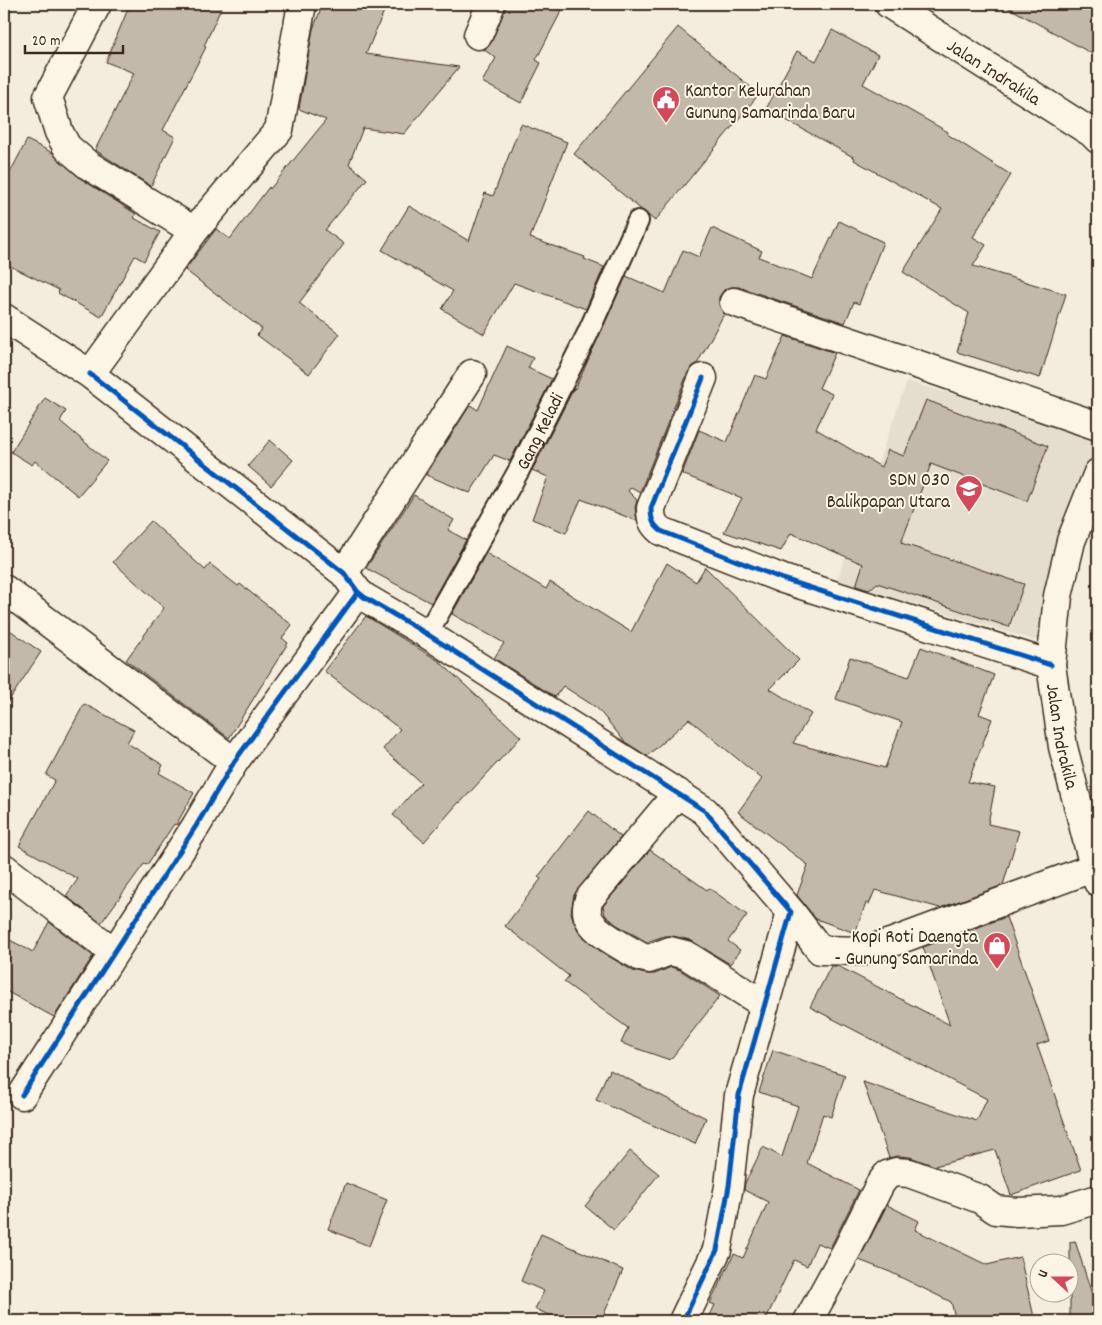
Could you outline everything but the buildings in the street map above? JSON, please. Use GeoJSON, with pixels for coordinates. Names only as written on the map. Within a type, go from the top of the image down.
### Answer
{"type":"FeatureCollection","features":[{"type":"Feature","properties":{"kind":"street"},"geometry":{"type":"LineString","coordinates":[[97,4],[48,97],[59,132],[67,147],[88,165],[194,231]]}},
{"type":"Feature","properties":{"kind":"street"},"geometry":{"type":"LineString","coordinates":[[90,374],[194,231],[279,130],[302,4]]}},
{"type":"Feature","properties":{"kind":"street"},"geometry":{"type":"LineString","coordinates":[[478,35],[490,4]]}},
{"type":"Feature","properties":{"kind":"street","name":"Jalan Indrakila"},"geometry":{"type":"LineString","coordinates":[[889,4],[1092,133],[1098,139]]}},
{"type":"Feature","properties":{"kind":"street"},"geometry":{"type":"LineString","coordinates":[[734,302],[1098,426]]}},
{"type":"Feature","properties":{"kind":"street"},"geometry":{"type":"LineString","coordinates":[[4,318],[90,374],[351,582],[427,634],[705,811],[791,912],[820,950],[864,951],[1096,874]]}},
{"type":"Feature","properties":{"kind":"street"},"geometry":{"type":"LineString","coordinates":[[22,1095],[351,582],[472,374]]}},
{"type":"Feature","properties":{"kind":"street"},"geometry":{"type":"LineString","coordinates":[[703,378],[651,508],[651,517],[654,525],[660,531],[783,579],[1051,665]]}},
{"type":"Feature","properties":{"kind":"street","name":"Jalan Indrakila"},"geometry":{"type":"LineString","coordinates":[[1096,874],[1063,747],[1051,665],[1058,596],[1062,578],[1072,541],[1098,473]]}},
{"type":"Feature","properties":{"kind":"street"},"geometry":{"type":"LineString","coordinates":[[4,589],[234,762]]}},
{"type":"Feature","properties":{"kind":"street"},"geometry":{"type":"LineString","coordinates":[[678,793],[589,899],[586,911],[588,919],[594,928],[649,959],[670,951],[686,955],[764,1005]]}},
{"type":"Feature","properties":{"kind":"street"},"geometry":{"type":"LineString","coordinates":[[4,868],[114,952]]}},
{"type":"Feature","properties":{"kind":"street"},"geometry":{"type":"LineString","coordinates":[[683,1321],[716,1250],[730,1186],[739,1095],[791,912]]}},
{"type":"Feature","properties":{"kind":"street"},"geometry":{"type":"LineString","coordinates":[[808,1321],[848,1250],[880,1184],[887,1175],[896,1172],[909,1174],[980,1199],[996,1210],[1017,1212],[1061,1210],[1098,1198]]}},
{"type":"Feature","properties":{"kind":"lane","name":"Gang Keladi"},"geometry":{"type":"LineString","coordinates":[[427,634],[536,436],[587,335],[638,221]]}},
{"type":"Feature","properties":{"kind":"shaded area","name":"SDN 030 Balikpapan Utara"},"geometry":{"type":"Polygon","coordinates":[[[907,381],[1098,437],[1098,446],[1037,641],[837,580],[907,381]]]}},
{"type":"Feature","properties":{"kind":"cycle path"},"geometry":{"type":"LineString","coordinates":[[90,374],[344,573],[364,597],[427,634],[705,811],[791,912],[739,1095],[729,1186],[717,1250],[683,1321]]}},
{"type":"Feature","properties":{"kind":"cycle path"},"geometry":{"type":"LineString","coordinates":[[703,378],[651,508],[653,521],[661,531],[783,579],[1051,665]]}},
{"type":"Feature","properties":{"kind":"cycle path"},"geometry":{"type":"LineString","coordinates":[[22,1095],[196,826],[234,762],[358,592]]}},
{"type":"Feature","properties":{"kind":"place","name":"Kantor Kelurahan Gunung Samarinda Baru"},"geometry":{"type":"Point","coordinates":[666,124]}},
{"type":"Feature","properties":{"kind":"place","name":"SDN 030 Balikpapan Utara"},"geometry":{"type":"Point","coordinates":[969,513]}},
{"type":"Feature","properties":{"kind":"place","name":"Kopi Roti Daengta - Gunung Samarinda"},"geometry":{"type":"Point","coordinates":[997,970]}}]}
